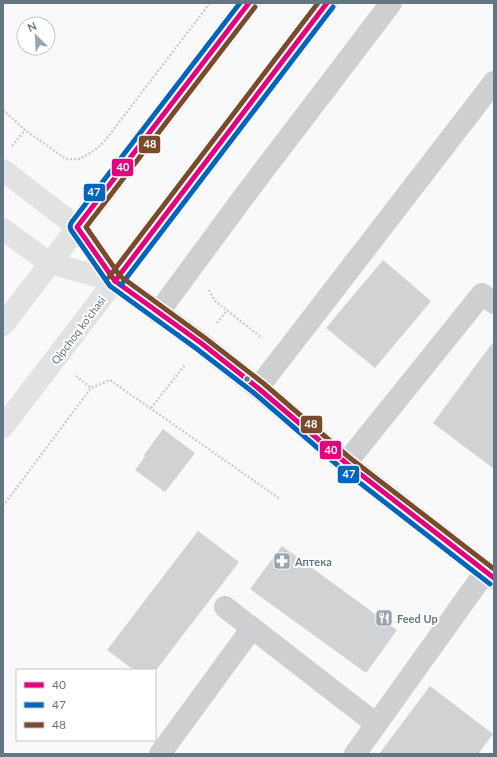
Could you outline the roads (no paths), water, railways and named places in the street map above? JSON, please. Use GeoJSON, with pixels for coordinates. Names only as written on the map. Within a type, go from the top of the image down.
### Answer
{"type":"FeatureCollection","features":[{"type":"Feature","properties":{"kind":"main road"},"geometry":{"type":"LineString","coordinates":[[3,325],[249,3]]}},
{"type":"Feature","properties":{"kind":"main road","name":"Qipchoq ko'chasi"},"geometry":{"type":"LineString","coordinates":[[3,427],[327,3]]}},
{"type":"Feature","properties":{"kind":"main road"},"geometry":{"type":"LineString","coordinates":[[3,170],[77,227],[115,281]]}},
{"type":"Feature","properties":{"kind":"main road"},"geometry":{"type":"LineString","coordinates":[[3,229],[49,263],[115,281]]}},
{"type":"Feature","properties":{"kind":"street"},"geometry":{"type":"LineString","coordinates":[[158,313],[245,195],[391,3]]}},
{"type":"Feature","properties":{"kind":"street"},"geometry":{"type":"LineString","coordinates":[[258,388],[494,82]]}},
{"type":"Feature","properties":{"kind":"street"},"geometry":{"type":"LineString","coordinates":[[115,281],[258,388],[346,463],[490,574],[355,754]]}},
{"type":"Feature","properties":{"kind":"street"},"geometry":{"type":"LineString","coordinates":[[346,463],[482,294],[494,303]]}},
{"type":"Feature","properties":{"kind":"street"},"geometry":{"type":"LineString","coordinates":[[225,607],[376,724]]}},
{"type":"Feature","properties":{"kind":"street"},"geometry":{"type":"LineString","coordinates":[[160,754],[252,628]]}},
{"type":"Feature","properties":{"kind":"place","name":"Аптека"},"geometry":{"type":"Point","coordinates":[282,561]}},
{"type":"Feature","properties":{"kind":"place","name":"Feed Up"},"geometry":{"type":"Point","coordinates":[384,618]}}]}
